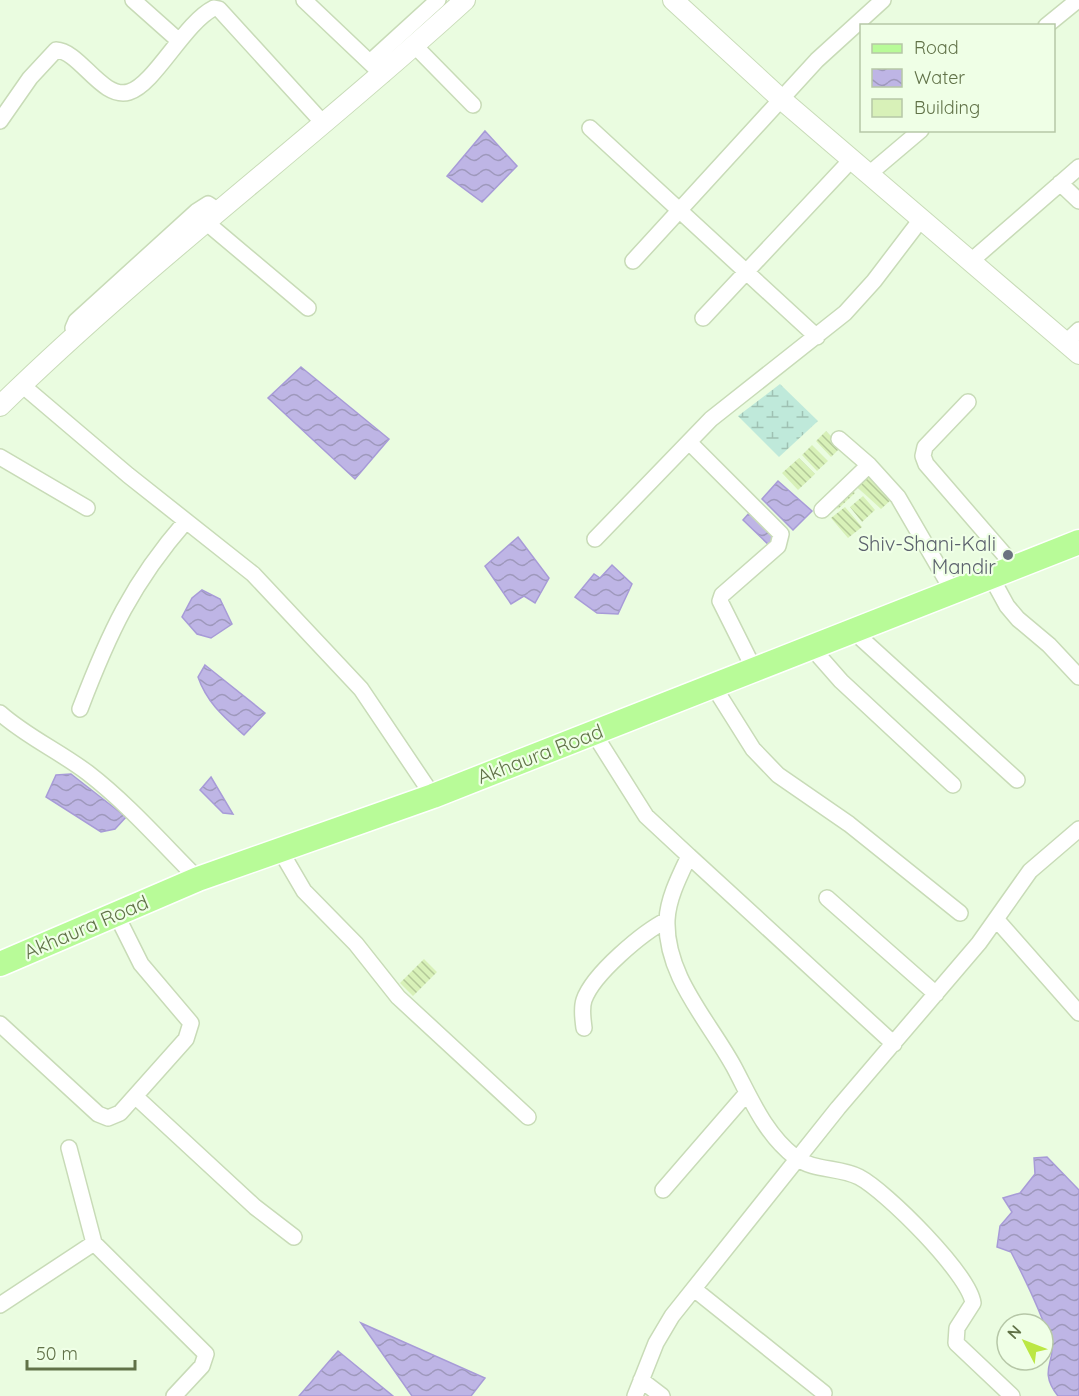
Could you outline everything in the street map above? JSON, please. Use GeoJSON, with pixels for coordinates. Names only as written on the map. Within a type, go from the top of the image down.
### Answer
{"type":"FeatureCollection","features":[{"type":"Feature","properties":{"kind":"main road","name":"Akhaura Road"},"geometry":{"type":"LineString","coordinates":[[0,964],[198,879],[433,796],[755,671],[990,575],[1016,568],[1079,542]]}},
{"type":"Feature","properties":{"kind":"street"},"geometry":{"type":"LineString","coordinates":[[133,0],[178,40]]}},
{"type":"Feature","properties":{"kind":"street"},"geometry":{"type":"LineString","coordinates":[[304,0],[377,68]]}},
{"type":"Feature","properties":{"kind":"street"},"geometry":{"type":"LineString","coordinates":[[0,406],[77,336],[324,124],[438,0]]}},
{"type":"Feature","properties":{"kind":"street"},"geometry":{"type":"LineString","coordinates":[[377,68],[415,46],[465,0]]}},
{"type":"Feature","properties":{"kind":"street"},"geometry":{"type":"LineString","coordinates":[[673,0],[781,99],[971,261],[1074,342]]}},
{"type":"Feature","properties":{"kind":"street"},"geometry":{"type":"LineString","coordinates":[[633,261],[817,60],[883,0]]}},
{"type":"Feature","properties":{"kind":"street"},"geometry":{"type":"LineString","coordinates":[[1048,24],[1077,0]]}},
{"type":"Feature","properties":{"kind":"street"},"geometry":{"type":"LineString","coordinates":[[0,121],[30,78],[56,50],[62,50],[94,78],[121,93],[131,91],[144,82],[178,40],[210,10],[219,9],[324,124]]}},
{"type":"Feature","properties":{"kind":"street"},"geometry":{"type":"LineString","coordinates":[[415,46],[473,105]]}},
{"type":"Feature","properties":{"kind":"street"},"geometry":{"type":"LineString","coordinates":[[590,128],[817,337]]}},
{"type":"Feature","properties":{"kind":"street"},"geometry":{"type":"LineString","coordinates":[[869,174],[919,132]]}},
{"type":"Feature","properties":{"kind":"street"},"geometry":{"type":"LineString","coordinates":[[703,318],[852,159]]}},
{"type":"Feature","properties":{"kind":"street"},"geometry":{"type":"LineString","coordinates":[[971,261],[1079,167]]}},
{"type":"Feature","properties":{"kind":"street"},"geometry":{"type":"LineString","coordinates":[[1060,183],[1079,201]]}},
{"type":"Feature","properties":{"kind":"street"},"geometry":{"type":"LineString","coordinates":[[214,217],[308,308]]}},
{"type":"Feature","properties":{"kind":"street"},"geometry":{"type":"LineString","coordinates":[[595,539],[689,442],[744,390],[817,337],[845,313],[874,281],[922,219]]}},
{"type":"Feature","properties":{"kind":"street"},"geometry":{"type":"LineString","coordinates":[[22,385],[253,574],[339,664],[379,711],[433,796]]}},
{"type":"Feature","properties":{"kind":"street"},"geometry":{"type":"LineString","coordinates":[[968,402],[925,447],[923,456],[926,464],[1016,568]]}},
{"type":"Feature","properties":{"kind":"street"},"geometry":{"type":"LineString","coordinates":[[839,439],[869,465],[907,511],[952,590]]}},
{"type":"Feature","properties":{"kind":"street"},"geometry":{"type":"LineString","coordinates":[[689,442],[781,534],[778,546],[722,595],[720,601],[755,671]]}},
{"type":"Feature","properties":{"kind":"street"},"geometry":{"type":"LineString","coordinates":[[0,457],[87,508]]}},
{"type":"Feature","properties":{"kind":"street"},"geometry":{"type":"LineString","coordinates":[[822,510],[869,465]]}},
{"type":"Feature","properties":{"kind":"street"},"geometry":{"type":"LineString","coordinates":[[80,709],[100,656],[135,585],[159,551],[186,521]]}},
{"type":"Feature","properties":{"kind":"street"},"geometry":{"type":"LineString","coordinates":[[990,575],[1007,606],[1018,619],[1049,645],[1079,677]]}},
{"type":"Feature","properties":{"kind":"street"},"geometry":{"type":"LineString","coordinates":[[852,630],[1017,780]]}},
{"type":"Feature","properties":{"kind":"street"},"geometry":{"type":"LineString","coordinates":[[812,648],[849,688],[953,785]]}},
{"type":"Feature","properties":{"kind":"street"},"geometry":{"type":"LineString","coordinates":[[714,687],[753,749],[778,775],[849,824],[960,913]]}},
{"type":"Feature","properties":{"kind":"street"},"geometry":{"type":"LineString","coordinates":[[0,713],[18,729],[88,773],[115,796],[198,879]]}},
{"type":"Feature","properties":{"kind":"street"},"geometry":{"type":"LineString","coordinates":[[593,732],[646,816],[894,1044]]}},
{"type":"Feature","properties":{"kind":"street"},"geometry":{"type":"LineString","coordinates":[[635,1396],[664,1328],[694,1289],[797,1158],[936,994],[996,919],[1030,871],[1079,829]]}},
{"type":"Feature","properties":{"kind":"street"},"geometry":{"type":"LineString","coordinates":[[280,850],[304,891],[356,944],[398,997],[528,1118]]}},
{"type":"Feature","properties":{"kind":"street"},"geometry":{"type":"LineString","coordinates":[[689,856],[678,880],[667,920],[671,949],[681,977],[762,1119],[797,1158],[808,1164],[849,1172],[873,1185],[953,1266],[970,1290],[973,1303],[957,1328],[956,1344],[1012,1396]]}},
{"type":"Feature","properties":{"kind":"street"},"geometry":{"type":"LineString","coordinates":[[827,898],[936,994]]}},
{"type":"Feature","properties":{"kind":"street"},"geometry":{"type":"LineString","coordinates":[[0,1024],[98,1114],[114,1117],[136,1097],[186,1039],[191,1023],[141,964],[116,914]]}},
{"type":"Feature","properties":{"kind":"street"},"geometry":{"type":"LineString","coordinates":[[996,919],[1079,1013]]}},
{"type":"Feature","properties":{"kind":"street"},"geometry":{"type":"LineString","coordinates":[[584,1028],[584,1000],[595,982],[638,938],[667,920]]}},
{"type":"Feature","properties":{"kind":"street"},"geometry":{"type":"LineString","coordinates":[[663,1190],[747,1093]]}},
{"type":"Feature","properties":{"kind":"street"},"geometry":{"type":"LineString","coordinates":[[136,1097],[255,1207],[294,1236]]}},
{"type":"Feature","properties":{"kind":"street"},"geometry":{"type":"LineString","coordinates":[[69,1148],[94,1243],[206,1354],[202,1366],[174,1396]]}},
{"type":"Feature","properties":{"kind":"street"},"geometry":{"type":"LineString","coordinates":[[0,1305],[94,1243]]}},
{"type":"Feature","properties":{"kind":"street"},"geometry":{"type":"LineString","coordinates":[[694,1289],[824,1393]]}},
{"type":"Feature","properties":{"kind":"street"},"geometry":{"type":"LineString","coordinates":[[641,1380],[662,1396]]}},
{"type":"Feature","properties":{"kind":"green space"},"geometry":{"type":"Polygon","coordinates":[[[780,384],[818,421],[779,457],[738,416],[780,384]]]}},
{"type":"Feature","properties":{"kind":"water"},"geometry":{"type":"Polygon","coordinates":[[[485,131],[517,166],[482,202],[447,176],[485,131]]]}},
{"type":"Feature","properties":{"kind":"water"},"geometry":{"type":"Polygon","coordinates":[[[301,367],[389,439],[355,479],[268,398],[301,367]]]}},
{"type":"Feature","properties":{"kind":"water"},"geometry":{"type":"Polygon","coordinates":[[[778,481],[812,511],[793,530],[762,499],[778,481]]]}},
{"type":"Feature","properties":{"kind":"water"},"geometry":{"type":"Polygon","coordinates":[[[758,503],[789,534],[774,550],[743,520],[758,503]]]}},
{"type":"Feature","properties":{"kind":"water"},"geometry":{"type":"Polygon","coordinates":[[[518,537],[549,578],[535,603],[524,596],[511,604],[485,566],[518,537]]]}},
{"type":"Feature","properties":{"kind":"water"},"geometry":{"type":"Polygon","coordinates":[[[612,565],[632,584],[618,614],[597,613],[575,597],[594,574],[600,578],[612,565]]]}},
{"type":"Feature","properties":{"kind":"water"},"geometry":{"type":"Polygon","coordinates":[[[202,590],[220,599],[232,624],[211,638],[197,634],[182,617],[192,598],[202,590]]]}},
{"type":"Feature","properties":{"kind":"water"},"geometry":{"type":"Polygon","coordinates":[[[205,665],[265,713],[244,735],[223,716],[206,694],[198,677],[205,665]]]}},
{"type":"Feature","properties":{"kind":"water"},"geometry":{"type":"Polygon","coordinates":[[[71,774],[126,817],[115,829],[101,832],[46,797],[56,775],[71,774]]]}},
{"type":"Feature","properties":{"kind":"water"},"geometry":{"type":"Polygon","coordinates":[[[211,777],[233,814],[223,813],[200,790],[211,777]]]}},
{"type":"Feature","properties":{"kind":"water"},"geometry":{"type":"Polygon","coordinates":[[[1047,1157],[1079,1190],[1079,1396],[1058,1396],[1049,1379],[1048,1372],[1055,1372],[1055,1312],[1040,1312],[1011,1252],[997,1247],[1000,1226],[1012,1212],[1003,1198],[1020,1193],[1035,1174],[1034,1158],[1047,1157]]]}},
{"type":"Feature","properties":{"kind":"water"},"geometry":{"type":"Polygon","coordinates":[[[361,1323],[485,1378],[471,1396],[412,1396],[361,1323]]]}},
{"type":"Feature","properties":{"kind":"water"},"geometry":{"type":"Polygon","coordinates":[[[338,1351],[393,1396],[299,1396],[338,1351]]]}},
{"type":"Feature","properties":{"kind":"building"},"geometry":{"type":"Polygon","coordinates":[[[826,431],[841,447],[831,457],[816,441],[826,431]]]}},
{"type":"Feature","properties":{"kind":"building"},"geometry":{"type":"Polygon","coordinates":[[[812,445],[828,461],[817,471],[802,455],[812,445]]]}},
{"type":"Feature","properties":{"kind":"building"},"geometry":{"type":"Polygon","coordinates":[[[799,458],[815,474],[798,490],[782,473],[799,458]]]}},
{"type":"Feature","properties":{"kind":"building"},"geometry":{"type":"Polygon","coordinates":[[[868,476],[892,499],[881,509],[857,487],[868,476]]]}},
{"type":"Feature","properties":{"kind":"building"},"geometry":{"type":"Polygon","coordinates":[[[851,487],[855,493],[838,509],[833,504],[851,487]]]}},
{"type":"Feature","properties":{"kind":"building"},"geometry":{"type":"Polygon","coordinates":[[[863,496],[875,510],[862,522],[850,507],[863,496]]]}},
{"type":"Feature","properties":{"kind":"building"},"geometry":{"type":"Polygon","coordinates":[[[845,507],[862,527],[848,538],[831,518],[845,507]]]}},
{"type":"Feature","properties":{"kind":"building"},"geometry":{"type":"Polygon","coordinates":[[[424,959],[437,972],[413,996],[400,983],[424,959]]]}},
{"type":"Feature","properties":{"kind":"place","name":"Shiv-Shani-Kali Mandir"},"geometry":{"type":"Point","coordinates":[1008,555]}}]}
